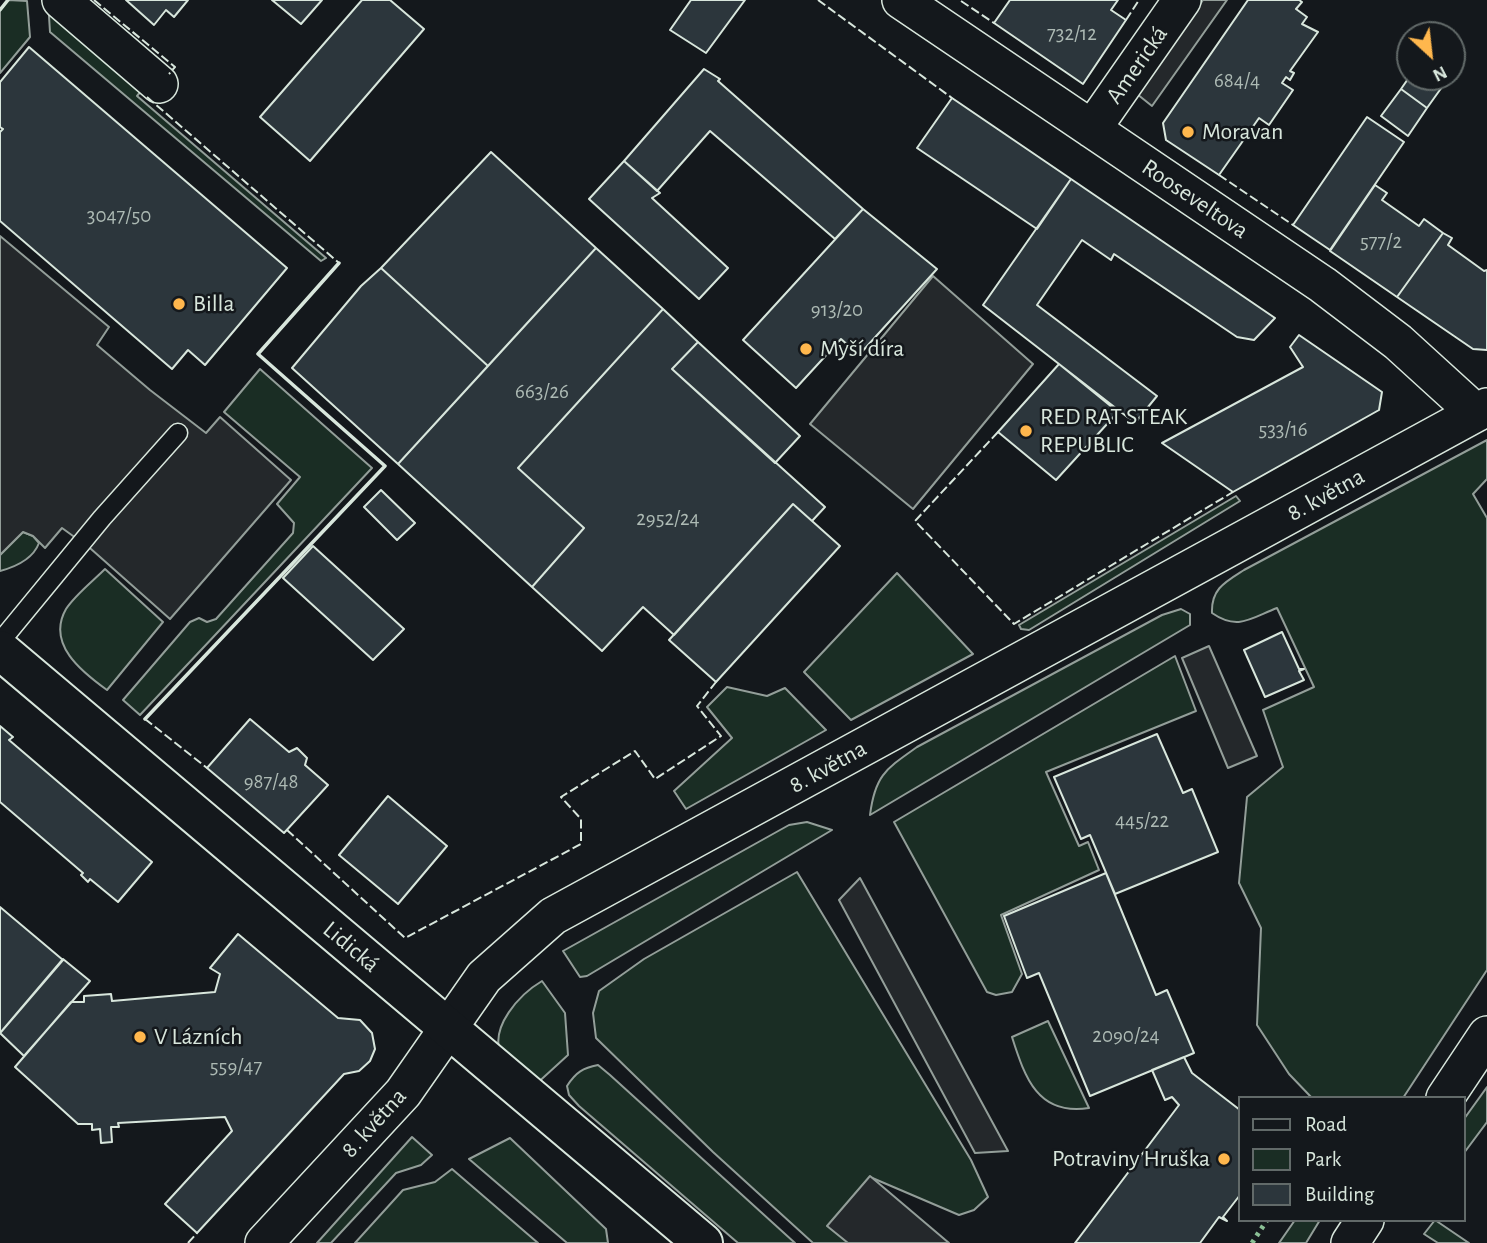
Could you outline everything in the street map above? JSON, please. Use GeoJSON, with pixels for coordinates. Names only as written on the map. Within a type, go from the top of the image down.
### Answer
{"type":"FeatureCollection","features":[{"type":"Feature","properties":{"kind":"main road","name":"Lidická"},"geometry":{"type":"LineString","coordinates":[[0,650],[703,1243]]}},
{"type":"Feature","properties":{"kind":"street"},"geometry":{"type":"LineString","coordinates":[[61,0],[159,84]]}},
{"type":"Feature","properties":{"kind":"street","name":"Rooseveltova"},"geometry":{"type":"LineString","coordinates":[[901,0],[1323,285],[1481,410]]}},
{"type":"Feature","properties":{"kind":"street","name":"Americká"},"geometry":{"type":"LineString","coordinates":[[1092,129],[1182,0]]}},
{"type":"Feature","properties":{"kind":"street","name":"8. května"},"geometry":{"type":"LineString","coordinates":[[264,1243],[403,1093],[484,977],[553,916],[1481,410]]}},
{"type":"Feature","properties":{"kind":"street"},"geometry":{"type":"LineString","coordinates":[[1446,1096],[1487,1035]]}},
{"type":"Feature","properties":{"kind":"street"},"geometry":{"type":"LineString","coordinates":[[1350,1243],[1364,1222]]}},
{"type":"Feature","properties":{"kind":"lane"},"geometry":{"type":"LineString","coordinates":[[0,642],[102,518],[178,433]]}},
{"type":"Feature","properties":{"kind":"green space"},"geometry":{"type":"Polygon","coordinates":[[[8,0],[27,1],[30,37],[0,73],[0,10],[8,0]]]}},
{"type":"Feature","properties":{"kind":"green space"},"geometry":{"type":"Polygon","coordinates":[[[48,0],[146,85],[137,96],[326,258],[321,261],[50,32],[48,0]]]}},
{"type":"Feature","properties":{"kind":"green space"},"geometry":{"type":"Polygon","coordinates":[[[260,369],[372,468],[140,715],[123,700],[190,622],[199,618],[207,622],[216,619],[293,533],[294,523],[277,504],[300,477],[224,412],[260,369]]]}},
{"type":"Feature","properties":{"kind":"green space"},"geometry":{"type":"Polygon","coordinates":[[[1487,440],[1487,479],[1473,494],[1487,518],[1487,970],[1404,1096],[1310,1096],[1289,1074],[1257,1025],[1261,928],[1239,883],[1247,797],[1283,767],[1263,710],[1314,687],[1277,608],[1252,619],[1237,622],[1212,613],[1214,598],[1220,587],[1244,570],[1487,440]]]}},
{"type":"Feature","properties":{"kind":"green space"},"geometry":{"type":"Polygon","coordinates":[[[1236,496],[1240,501],[1029,630],[1021,629],[1019,625],[1236,496]]]}},
{"type":"Feature","properties":{"kind":"green space"},"geometry":{"type":"Polygon","coordinates":[[[23,532],[33,536],[39,543],[36,549],[23,562],[0,571],[0,555],[23,532]]]}},
{"type":"Feature","properties":{"kind":"green space"},"geometry":{"type":"Polygon","coordinates":[[[105,569],[163,622],[107,690],[78,666],[60,634],[66,609],[105,569]]]}},
{"type":"Feature","properties":{"kind":"green space"},"geometry":{"type":"Polygon","coordinates":[[[897,573],[973,654],[851,720],[804,672],[897,573]]]}},
{"type":"Feature","properties":{"kind":"green space"},"geometry":{"type":"Polygon","coordinates":[[[1181,609],[1190,614],[1190,625],[870,815],[875,791],[884,774],[917,747],[1162,615],[1181,609]]]}},
{"type":"Feature","properties":{"kind":"green space"},"geometry":{"type":"Polygon","coordinates":[[[1175,656],[1196,711],[1046,772],[1079,846],[1088,842],[1099,870],[1001,915],[1022,974],[1012,992],[996,995],[987,992],[894,822],[1175,656]]]}},
{"type":"Feature","properties":{"kind":"green space"},"geometry":{"type":"Polygon","coordinates":[[[727,687],[767,696],[785,688],[826,730],[686,809],[674,791],[732,738],[707,707],[727,687]]]}},
{"type":"Feature","properties":{"kind":"green space"},"geometry":{"type":"Polygon","coordinates":[[[807,822],[832,830],[587,976],[580,977],[563,951],[789,825],[807,822]]]}},
{"type":"Feature","properties":{"kind":"green space"},"geometry":{"type":"Polygon","coordinates":[[[797,872],[971,1160],[988,1197],[974,1210],[959,1215],[870,1177],[849,1243],[813,1243],[713,1152],[596,1038],[593,1013],[599,991],[644,959],[797,872]]]}},
{"type":"Feature","properties":{"kind":"green space"},"geometry":{"type":"Polygon","coordinates":[[[542,981],[565,1013],[568,1055],[533,1087],[511,1068],[501,1055],[498,1044],[499,1033],[509,1012],[525,994],[542,981]]]}},
{"type":"Feature","properties":{"kind":"green space"},"geometry":{"type":"Polygon","coordinates":[[[1048,1021],[1089,1108],[1072,1109],[1046,1100],[1036,1091],[1022,1067],[1012,1037],[1048,1021]]]}},
{"type":"Feature","properties":{"kind":"green space"},"geometry":{"type":"Polygon","coordinates":[[[598,1065],[795,1243],[738,1243],[579,1106],[569,1095],[567,1086],[580,1071],[598,1065]]]}},
{"type":"Feature","properties":{"kind":"green space"},"geometry":{"type":"Polygon","coordinates":[[[1487,1087],[1487,1122],[1466,1150],[1466,1116],[1487,1087]]]}},
{"type":"Feature","properties":{"kind":"green space"},"geometry":{"type":"Polygon","coordinates":[[[412,1137],[432,1155],[421,1165],[396,1173],[331,1243],[317,1243],[412,1137]]]}},
{"type":"Feature","properties":{"kind":"green space"},"geometry":{"type":"Polygon","coordinates":[[[510,1138],[606,1229],[608,1243],[567,1243],[469,1159],[510,1138]]]}},
{"type":"Feature","properties":{"kind":"green space"},"geometry":{"type":"Polygon","coordinates":[[[452,1169],[538,1243],[355,1243],[403,1190],[435,1182],[452,1169]]]}},
{"type":"Feature","properties":{"kind":"green space"},"geometry":{"type":"Polygon","coordinates":[[[1294,1222],[1319,1222],[1306,1243],[1279,1243],[1294,1222]]]}},
{"type":"Feature","properties":{"kind":"green space"},"geometry":{"type":"Polygon","coordinates":[[[1433,1222],[1438,1222],[1469,1243],[1438,1243],[1424,1234],[1433,1222]]]}},
{"type":"Feature","properties":{"kind":"shaded area"},"geometry":{"type":"Polygon","coordinates":[[[1203,0],[1227,0],[1152,106],[1137,94],[1203,0]]]}},
{"type":"Feature","properties":{"kind":"shaded area"},"geometry":{"type":"Polygon","coordinates":[[[0,236],[109,327],[97,345],[150,390],[206,433],[220,417],[291,480],[170,619],[91,549],[62,528],[45,548],[33,536],[23,532],[0,555],[0,236]]]}},
{"type":"Feature","properties":{"kind":"shaded area"},"geometry":{"type":"Polygon","coordinates":[[[933,276],[1033,364],[913,509],[810,424],[933,276]]]}},
{"type":"Feature","properties":{"kind":"shaded area"},"geometry":{"type":"Polygon","coordinates":[[[1209,646],[1257,756],[1228,768],[1182,658],[1209,646]]]}},
{"type":"Feature","properties":{"kind":"shaded area"},"geometry":{"type":"Polygon","coordinates":[[[860,878],[1008,1151],[975,1153],[839,900],[860,878]]]}},
{"type":"Feature","properties":{"kind":"shaded area"},"geometry":{"type":"Polygon","coordinates":[[[870,1176],[949,1243],[848,1243],[827,1226],[870,1176]]]}},
{"type":"Feature","properties":{"kind":"building"},"geometry":{"type":"Polygon","coordinates":[[[126,0],[188,0],[174,17],[166,10],[154,25],[126,0]]]}},
{"type":"Feature","properties":{"kind":"building"},"geometry":{"type":"Polygon","coordinates":[[[272,0],[322,0],[301,24],[272,0]]]}},
{"type":"Feature","properties":{"kind":"building"},"geometry":{"type":"Polygon","coordinates":[[[362,0],[390,0],[424,29],[310,161],[260,117],[362,0]]]}},
{"type":"Feature","properties":{"kind":"building"},"geometry":{"type":"Polygon","coordinates":[[[691,0],[745,0],[706,53],[670,30],[691,0]]]}},
{"type":"Feature","properties":{"kind":"building"},"geometry":{"type":"Polygon","coordinates":[[[1010,0],[1118,0],[1111,10],[1126,20],[1083,84],[994,23],[1010,0]]]}},
{"type":"Feature","properties":{"kind":"building"},"geometry":{"type":"Polygon","coordinates":[[[1248,0],[1299,0],[1302,2],[1296,9],[1307,17],[1302,24],[1318,32],[1290,71],[1294,73],[1290,80],[1286,77],[1282,83],[1293,90],[1269,125],[1259,118],[1219,175],[1166,140],[1163,123],[1248,0]]]}},
{"type":"Feature","properties":{"kind":"building"},"geometry":{"type":"Polygon","coordinates":[[[29,47],[287,268],[205,365],[188,350],[172,369],[0,221],[0,132],[3,129],[0,127],[0,82],[29,47]]]}},
{"type":"Feature","properties":{"kind":"building"},"geometry":{"type":"Polygon","coordinates":[[[704,69],[720,79],[718,81],[863,209],[835,239],[710,131],[657,191],[624,161],[704,69]]]}},
{"type":"Feature","properties":{"kind":"building"},"geometry":{"type":"Polygon","coordinates":[[[1400,91],[1404,91],[1427,108],[1408,136],[1381,116],[1400,91]]]}},
{"type":"Feature","properties":{"kind":"building"},"geometry":{"type":"Polygon","coordinates":[[[1404,91],[1439,91],[1427,108],[1404,91]]]}},
{"type":"Feature","properties":{"kind":"building"},"geometry":{"type":"Polygon","coordinates":[[[952,98],[1071,179],[1037,229],[917,148],[952,98]]]}},
{"type":"Feature","properties":{"kind":"building"},"geometry":{"type":"Polygon","coordinates":[[[1367,117],[1404,142],[1330,250],[1293,225],[1367,117]]]}},
{"type":"Feature","properties":{"kind":"building"},"geometry":{"type":"Polygon","coordinates":[[[491,152],[596,248],[488,366],[381,268],[491,152]]]}},
{"type":"Feature","properties":{"kind":"building"},"geometry":{"type":"Polygon","coordinates":[[[624,161],[660,193],[652,198],[728,268],[699,299],[589,199],[624,161]]]}},
{"type":"Feature","properties":{"kind":"building"},"geometry":{"type":"Polygon","coordinates":[[[1071,179],[1275,318],[1254,340],[1237,337],[1114,254],[1111,260],[1082,240],[1037,305],[1157,396],[1135,423],[983,305],[1071,179]]]}},
{"type":"Feature","properties":{"kind":"building"},"geometry":{"type":"Polygon","coordinates":[[[1375,185],[1387,193],[1382,200],[1419,226],[1424,219],[1443,233],[1397,297],[1330,251],[1375,185]]]}},
{"type":"Feature","properties":{"kind":"building"},"geometry":{"type":"Polygon","coordinates":[[[863,209],[937,269],[859,355],[841,339],[796,388],[743,340],[863,209]]]}},
{"type":"Feature","properties":{"kind":"building"},"geometry":{"type":"Polygon","coordinates":[[[1443,233],[1452,238],[1448,245],[1484,271],[1487,270],[1487,350],[1473,349],[1397,297],[1443,233]]]}},
{"type":"Feature","properties":{"kind":"building"},"geometry":{"type":"Polygon","coordinates":[[[596,248],[663,309],[518,468],[584,528],[532,587],[398,464],[596,248]]]}},
{"type":"Feature","properties":{"kind":"building"},"geometry":{"type":"Polygon","coordinates":[[[381,268],[488,366],[398,464],[292,368],[361,286],[381,268]]]}},
{"type":"Feature","properties":{"kind":"building"},"geometry":{"type":"Polygon","coordinates":[[[663,309],[698,342],[672,369],[825,507],[812,521],[793,504],[674,635],[643,607],[602,651],[532,587],[584,528],[518,468],[663,309]]]}},
{"type":"Feature","properties":{"kind":"building"},"geometry":{"type":"Polygon","coordinates":[[[1299,335],[1382,392],[1379,410],[1233,492],[1162,443],[1303,367],[1290,347],[1299,335]]]}},
{"type":"Feature","properties":{"kind":"building"},"geometry":{"type":"Polygon","coordinates":[[[698,342],[800,436],[775,463],[672,369],[698,342]]]}},
{"type":"Feature","properties":{"kind":"building"},"geometry":{"type":"Polygon","coordinates":[[[1059,364],[1118,412],[1056,480],[998,432],[1059,364]]]}},
{"type":"Feature","properties":{"kind":"building"},"geometry":{"type":"Polygon","coordinates":[[[381,490],[415,523],[397,540],[364,507],[381,490]]]}},
{"type":"Feature","properties":{"kind":"building"},"geometry":{"type":"Polygon","coordinates":[[[793,504],[840,546],[716,682],[669,640],[793,504]]]}},
{"type":"Feature","properties":{"kind":"building"},"geometry":{"type":"Polygon","coordinates":[[[313,546],[404,629],[373,660],[283,578],[313,546]]]}},
{"type":"Feature","properties":{"kind":"building"},"geometry":{"type":"Polygon","coordinates":[[[1282,632],[1299,669],[1304,669],[1299,671],[1304,680],[1265,697],[1244,650],[1282,632]]]}},
{"type":"Feature","properties":{"kind":"building"},"geometry":{"type":"Polygon","coordinates":[[[250,719],[289,752],[297,748],[307,758],[305,765],[328,785],[284,833],[207,768],[250,719]]]}},
{"type":"Feature","properties":{"kind":"building"},"geometry":{"type":"Polygon","coordinates":[[[0,726],[13,737],[9,740],[152,862],[118,902],[90,879],[88,882],[81,875],[83,873],[0,802],[0,726]]]}},
{"type":"Feature","properties":{"kind":"building"},"geometry":{"type":"Polygon","coordinates":[[[1157,734],[1183,793],[1192,789],[1218,852],[1115,894],[1090,835],[1081,839],[1054,777],[1157,734]]]}},
{"type":"Feature","properties":{"kind":"building"},"geometry":{"type":"Polygon","coordinates":[[[388,796],[447,846],[398,904],[339,855],[388,796]]]}},
{"type":"Feature","properties":{"kind":"building"},"geometry":{"type":"Polygon","coordinates":[[[1106,873],[1156,995],[1167,990],[1194,1053],[1090,1096],[1039,973],[1027,978],[1004,916],[1106,873]]]}},
{"type":"Feature","properties":{"kind":"building"},"geometry":{"type":"Polygon","coordinates":[[[0,907],[63,960],[1,1032],[0,1032],[0,907]]]}},
{"type":"Feature","properties":{"kind":"building"},"geometry":{"type":"Polygon","coordinates":[[[238,934],[338,1018],[360,1020],[372,1033],[375,1049],[370,1061],[359,1071],[344,1074],[197,1233],[165,1204],[232,1131],[225,1117],[118,1123],[119,1127],[111,1127],[112,1142],[101,1143],[100,1129],[92,1130],[92,1124],[78,1124],[15,1067],[71,1002],[84,1002],[84,996],[111,994],[112,1001],[215,992],[220,974],[210,968],[238,934]]]}},
{"type":"Feature","properties":{"kind":"building"},"geometry":{"type":"Polygon","coordinates":[[[63,959],[90,981],[24,1056],[0,1033],[63,959]]]}},
{"type":"Feature","properties":{"kind":"building"},"geometry":{"type":"Polygon","coordinates":[[[1184,1057],[1192,1073],[1238,1108],[1238,1198],[1223,1217],[1227,1221],[1219,1217],[1200,1243],[1075,1243],[1179,1105],[1172,1097],[1165,1100],[1152,1070],[1184,1057]]]}},
{"type":"Feature","properties":{"kind":"hedge"},"geometry":{"type":"LineString","coordinates":[[1252,1243],[1266,1222]]}},
{"type":"Feature","properties":{"kind":"fence"},"geometry":{"type":"LineString","coordinates":[[94,0],[175,67],[169,74]]}},
{"type":"Feature","properties":{"kind":"fence"},"geometry":{"type":"LineString","coordinates":[[818,0],[952,98]]}},
{"type":"Feature","properties":{"kind":"fence"},"geometry":{"type":"LineString","coordinates":[[1126,20],[1139,0]]}},
{"type":"Feature","properties":{"kind":"fence"},"geometry":{"type":"LineString","coordinates":[[961,1],[994,23]]}},
{"type":"Feature","properties":{"kind":"fence"},"geometry":{"type":"LineString","coordinates":[[147,97],[339,263]]}},
{"type":"Feature","properties":{"kind":"fence"},"geometry":{"type":"LineString","coordinates":[[1219,175],[1293,225]]}},
{"type":"Feature","properties":{"kind":"fence"},"geometry":{"type":"LineString","coordinates":[[998,432],[915,521],[1014,624],[1233,492]]}},
{"type":"Feature","properties":{"kind":"fence"},"geometry":{"type":"LineString","coordinates":[[287,830],[405,938],[581,844],[581,819],[561,797],[635,751],[655,779],[721,736],[697,706],[716,682]]}},
{"type":"Feature","properties":{"kind":"fence"},"geometry":{"type":"LineString","coordinates":[[145,719],[207,768]]}},
{"type":"Feature","properties":{"kind":"fence"},"geometry":{"type":"LineString","coordinates":[[188,1243],[197,1233]]}},
{"type":"Feature","properties":{"kind":"wall"},"geometry":{"type":"LineString","coordinates":[[0,10],[8,0]]}},
{"type":"Feature","properties":{"kind":"wall"},"geometry":{"type":"LineString","coordinates":[[145,719],[385,466],[258,354],[339,263]]}},
{"type":"Feature","properties":{"kind":"place","name":"Moravan"},"geometry":{"type":"Point","coordinates":[1188,132]}},
{"type":"Feature","properties":{"kind":"place","name":"Billa"},"geometry":{"type":"Point","coordinates":[179,304]}},
{"type":"Feature","properties":{"kind":"place","name":"Myší díra"},"geometry":{"type":"Point","coordinates":[806,349]}},
{"type":"Feature","properties":{"kind":"place","name":"RED RAT STEAK REPUBLIC"},"geometry":{"type":"Point","coordinates":[1026,431]}},
{"type":"Feature","properties":{"kind":"place","name":"V Lázních"},"geometry":{"type":"Point","coordinates":[140,1037]}},
{"type":"Feature","properties":{"kind":"place","name":"Potraviny Hruška"},"geometry":{"type":"Point","coordinates":[1224,1159]}}]}
